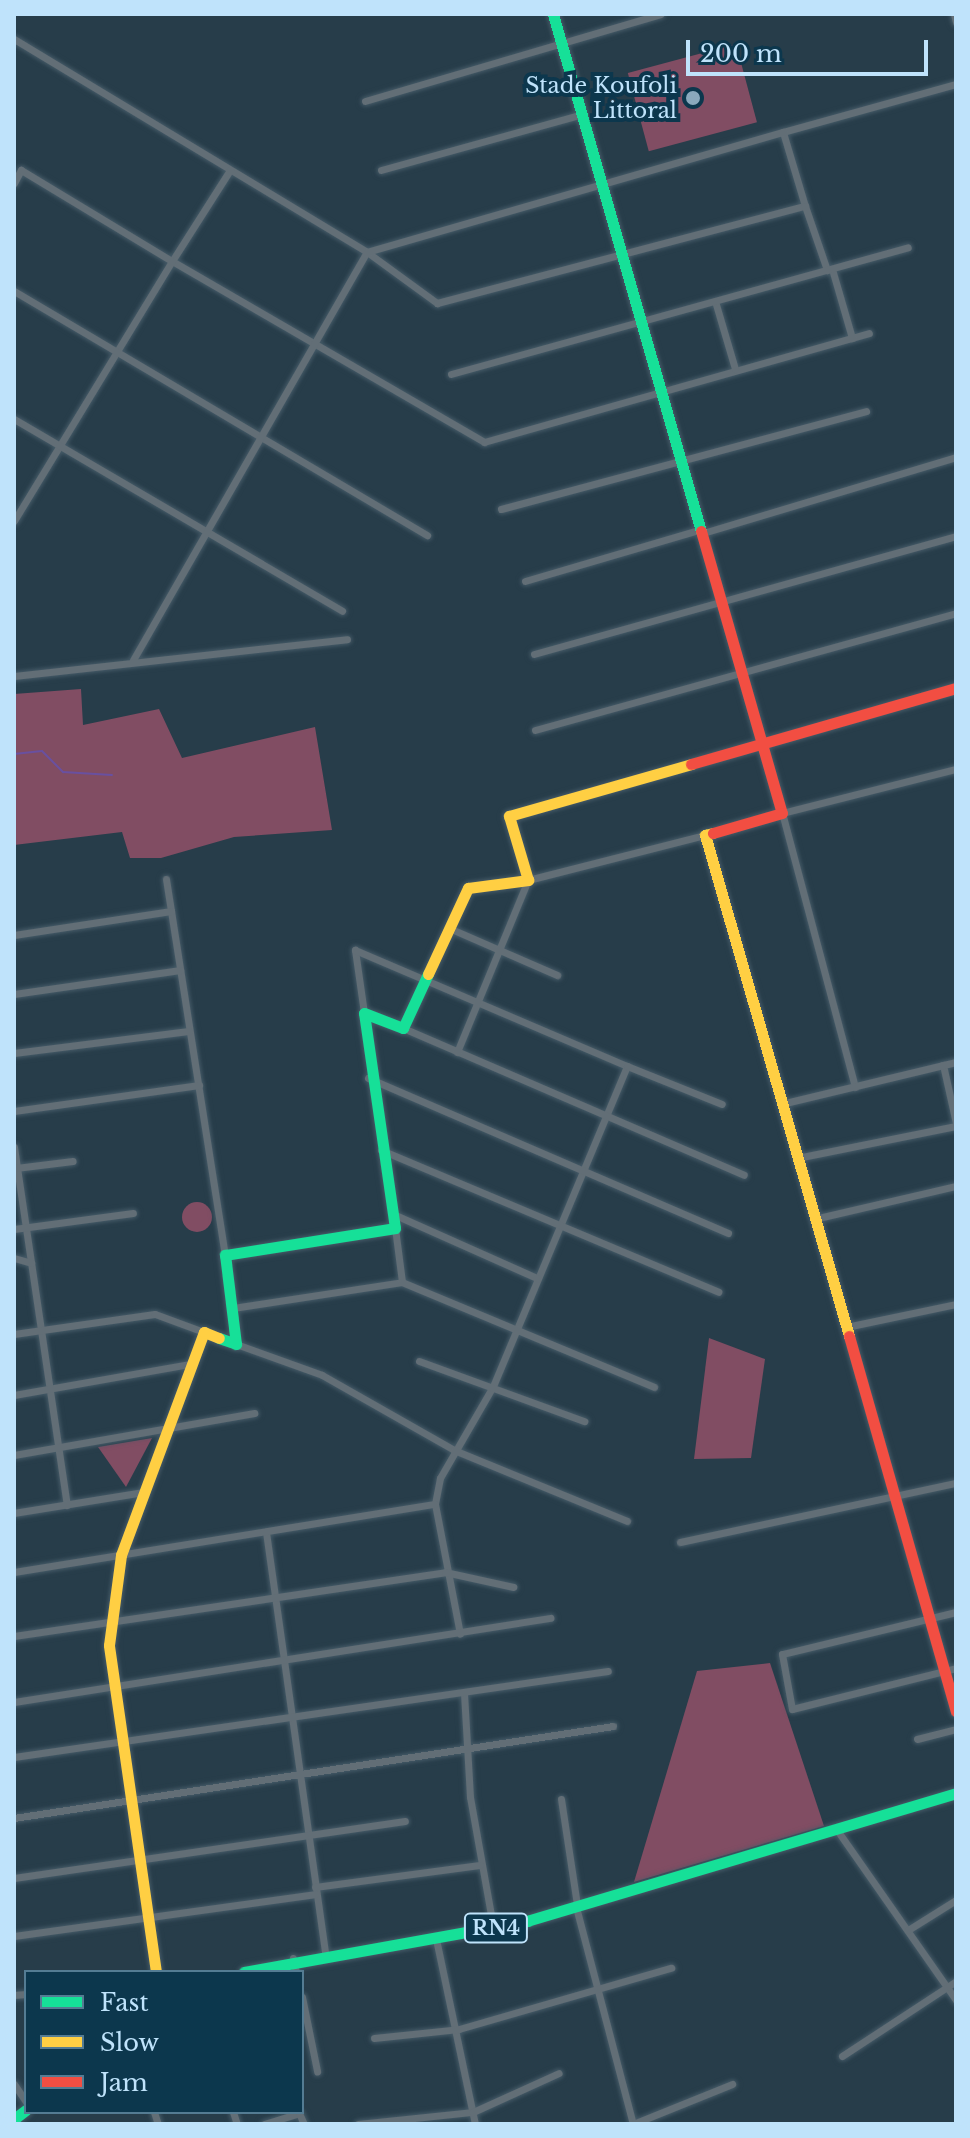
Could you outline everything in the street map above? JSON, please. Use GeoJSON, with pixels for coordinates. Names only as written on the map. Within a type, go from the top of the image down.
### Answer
{"type":"FeatureCollection","features":[{"type":"Feature","properties":{"kind":"main road"},"geometry":{"type":"LineString","coordinates":[[553,14],[626,256],[782,813],[705,835],[929,1621],[950,1669],[956,1711]]}},
{"type":"Feature","properties":{"kind":"main road"},"geometry":{"type":"LineString","coordinates":[[156,1970],[126,1739],[107,1625],[121,1555],[165,1429],[204,1332],[236,1344],[225,1255],[395,1228],[368,1078],[364,1013],[403,1028],[468,888],[528,880],[509,816],[956,688]]}},
{"type":"Feature","properties":{"kind":"main road","name":"RN4"},"geometry":{"type":"LineString","coordinates":[[251,1970],[293,1958],[494,1929],[745,1859],[956,1793]]}},
{"type":"Feature","properties":{"kind":"street"},"geometry":{"type":"LineString","coordinates":[[365,101],[660,14]]}},
{"type":"Feature","properties":{"kind":"street"},"geometry":{"type":"LineString","coordinates":[[954,14],[956,22]]}},
{"type":"Feature","properties":{"kind":"street"},"geometry":{"type":"LineString","coordinates":[[14,39],[367,252],[437,303],[626,256],[805,206]]}},
{"type":"Feature","properties":{"kind":"street"},"geometry":{"type":"LineString","coordinates":[[133,660],[202,530],[367,252],[956,84]]}},
{"type":"Feature","properties":{"kind":"street"},"geometry":{"type":"LineString","coordinates":[[381,170],[583,114]]}},
{"type":"Feature","properties":{"kind":"street"},"geometry":{"type":"LineString","coordinates":[[783,132],[805,206],[852,338]]}},
{"type":"Feature","properties":{"kind":"street"},"geometry":{"type":"LineString","coordinates":[[14,183],[18,168],[484,442],[661,389],[869,333]]}},
{"type":"Feature","properties":{"kind":"street"},"geometry":{"type":"LineString","coordinates":[[14,521],[113,352],[230,170]]}},
{"type":"Feature","properties":{"kind":"street"},"geometry":{"type":"LineString","coordinates":[[451,374],[908,247]]}},
{"type":"Feature","properties":{"kind":"street"},"geometry":{"type":"LineString","coordinates":[[14,291],[427,535]]}},
{"type":"Feature","properties":{"kind":"street"},"geometry":{"type":"LineString","coordinates":[[715,301],[735,369]]}},
{"type":"Feature","properties":{"kind":"street"},"geometry":{"type":"LineString","coordinates":[[501,509],[681,458],[866,411]]}},
{"type":"Feature","properties":{"kind":"street"},"geometry":{"type":"LineString","coordinates":[[14,419],[342,611]]}},
{"type":"Feature","properties":{"kind":"street"},"geometry":{"type":"LineString","coordinates":[[525,581],[956,457]]}},
{"type":"Feature","properties":{"kind":"street"},"geometry":{"type":"LineString","coordinates":[[534,654],[956,536]]}},
{"type":"Feature","properties":{"kind":"street"},"geometry":{"type":"LineString","coordinates":[[535,730],[956,613]]}},
{"type":"Feature","properties":{"kind":"street"},"geometry":{"type":"LineString","coordinates":[[14,676],[133,660],[347,639]]}},
{"type":"Feature","properties":{"kind":"street"},"geometry":{"type":"LineString","coordinates":[[855,1087],[782,813],[956,769]]}},
{"type":"Feature","properties":{"kind":"street"},"geometry":{"type":"LineString","coordinates":[[457,1052],[528,880],[705,835]]}},
{"type":"Feature","properties":{"kind":"street"},"geometry":{"type":"LineString","coordinates":[[166,879],[225,1255]]}},
{"type":"Feature","properties":{"kind":"street"},"geometry":{"type":"LineString","coordinates":[[14,935],[171,911]]}},
{"type":"Feature","properties":{"kind":"street"},"geometry":{"type":"LineString","coordinates":[[449,928],[557,975]]}},
{"type":"Feature","properties":{"kind":"street"},"geometry":{"type":"LineString","coordinates":[[364,1013],[355,950],[722,1104]]}},
{"type":"Feature","properties":{"kind":"street"},"geometry":{"type":"LineString","coordinates":[[14,994],[180,970]]}},
{"type":"Feature","properties":{"kind":"street"},"geometry":{"type":"LineString","coordinates":[[403,1028],[744,1175]]}},
{"type":"Feature","properties":{"kind":"street"},"geometry":{"type":"LineString","coordinates":[[14,1053],[189,1031]]}},
{"type":"Feature","properties":{"kind":"street"},"geometry":{"type":"LineString","coordinates":[[781,1104],[956,1062]]}},
{"type":"Feature","properties":{"kind":"street"},"geometry":{"type":"LineString","coordinates":[[797,1158],[956,1124],[943,1065]]}},
{"type":"Feature","properties":{"kind":"street"},"geometry":{"type":"LineString","coordinates":[[460,1634],[445,1572],[435,1504],[454,1450],[492,1388],[627,1066]]}},
{"type":"Feature","properties":{"kind":"street"},"geometry":{"type":"LineString","coordinates":[[368,1078],[728,1233]]}},
{"type":"Feature","properties":{"kind":"street"},"geometry":{"type":"LineString","coordinates":[[14,1111],[199,1085]]}},
{"type":"Feature","properties":{"kind":"street"},"geometry":{"type":"LineString","coordinates":[[14,1147],[30,1227],[39,1330],[67,1505]]}},
{"type":"Feature","properties":{"kind":"street"},"geometry":{"type":"LineString","coordinates":[[379,1149],[718,1292]]}},
{"type":"Feature","properties":{"kind":"street"},"geometry":{"type":"LineString","coordinates":[[16,1167],[73,1161]]}},
{"type":"Feature","properties":{"kind":"street"},"geometry":{"type":"LineString","coordinates":[[814,1219],[956,1186]]}},
{"type":"Feature","properties":{"kind":"street"},"geometry":{"type":"LineString","coordinates":[[14,1229],[133,1213]]}},
{"type":"Feature","properties":{"kind":"street"},"geometry":{"type":"LineString","coordinates":[[391,1213],[537,1278]]}},
{"type":"Feature","properties":{"kind":"street"},"geometry":{"type":"LineString","coordinates":[[395,1228],[402,1282]]}},
{"type":"Feature","properties":{"kind":"street"},"geometry":{"type":"LineString","coordinates":[[14,1258],[31,1263]]}},
{"type":"Feature","properties":{"kind":"street"},"geometry":{"type":"LineString","coordinates":[[233,1308],[402,1282],[654,1387]]}},
{"type":"Feature","properties":{"kind":"street"},"geometry":{"type":"LineString","coordinates":[[846,1327],[956,1304]]}},
{"type":"Feature","properties":{"kind":"street"},"geometry":{"type":"LineString","coordinates":[[14,1334],[155,1314],[204,1332]]}},
{"type":"Feature","properties":{"kind":"street"},"geometry":{"type":"LineString","coordinates":[[236,1344],[322,1375],[454,1450],[627,1521]]}},
{"type":"Feature","properties":{"kind":"street"},"geometry":{"type":"LineString","coordinates":[[419,1361],[584,1421]]}},
{"type":"Feature","properties":{"kind":"street"},"geometry":{"type":"LineString","coordinates":[[14,1395],[190,1364]]}},
{"type":"Feature","properties":{"kind":"street"},"geometry":{"type":"LineString","coordinates":[[14,1455],[254,1413]]}},
{"type":"Feature","properties":{"kind":"street"},"geometry":{"type":"LineString","coordinates":[[680,1542],[956,1483]]}},
{"type":"Feature","properties":{"kind":"street"},"geometry":{"type":"LineString","coordinates":[[14,1513],[143,1492]]}},
{"type":"Feature","properties":{"kind":"street"},"geometry":{"type":"LineString","coordinates":[[14,1572],[435,1504]]}},
{"type":"Feature","properties":{"kind":"street"},"geometry":{"type":"LineString","coordinates":[[266,1532],[288,1719],[325,1953]]}},
{"type":"Feature","properties":{"kind":"street"},"geometry":{"type":"LineString","coordinates":[[14,1636],[107,1625],[272,1594],[445,1572],[513,1587]]}},
{"type":"Feature","properties":{"kind":"street"},"geometry":{"type":"LineString","coordinates":[[950,1669],[804,1709],[792,1709],[784,1693],[785,1648],[929,1621],[956,1612]]}},
{"type":"Feature","properties":{"kind":"street"},"geometry":{"type":"LineString","coordinates":[[14,1702],[550,1618]]}},
{"type":"Feature","properties":{"kind":"street"},"geometry":{"type":"LineString","coordinates":[[14,1757],[608,1671]]}},
{"type":"Feature","properties":{"kind":"street"},"geometry":{"type":"LineString","coordinates":[[464,1693],[480,1865],[494,1929]]}},
{"type":"Feature","properties":{"kind":"street"},"geometry":{"type":"LineString","coordinates":[[14,1818],[467,1751],[613,1726]]}},
{"type":"Feature","properties":{"kind":"street"},"geometry":{"type":"LineString","coordinates":[[917,1739],[956,1729]]}},
{"type":"Feature","properties":{"kind":"street"},"geometry":{"type":"LineString","coordinates":[[561,1799],[576,1907],[633,2124],[732,2084]]}},
{"type":"Feature","properties":{"kind":"street"},"geometry":{"type":"LineString","coordinates":[[14,1878],[405,1821]]}},
{"type":"Feature","properties":{"kind":"street"},"geometry":{"type":"LineString","coordinates":[[837,1830],[956,2000]]}},
{"type":"Feature","properties":{"kind":"street"},"geometry":{"type":"LineString","coordinates":[[14,1936],[480,1865]]}},
{"type":"Feature","properties":{"kind":"street"},"geometry":{"type":"LineString","coordinates":[[908,1930],[956,1900]]}},
{"type":"Feature","properties":{"kind":"street"},"geometry":{"type":"LineString","coordinates":[[436,1939],[459,2029],[475,2124]]}},
{"type":"Feature","properties":{"kind":"street"},"geometry":{"type":"LineString","coordinates":[[293,1958],[296,1970]]}},
{"type":"Feature","properties":{"kind":"street"},"geometry":{"type":"LineString","coordinates":[[374,2038],[459,2029],[671,1968]]}},
{"type":"Feature","properties":{"kind":"street"},"geometry":{"type":"LineString","coordinates":[[842,2056],[956,1981]]}},
{"type":"Feature","properties":{"kind":"street"},"geometry":{"type":"LineString","coordinates":[[304,2007],[317,2071]]}},
{"type":"Feature","properties":{"kind":"street"},"geometry":{"type":"LineString","coordinates":[[358,2124],[473,2112],[559,2073]]}},
{"type":"Feature","properties":{"kind":"street"},"geometry":{"type":"LineString","coordinates":[[264,2124],[296,2114]]}},
{"type":"Feature","properties":{"kind":"shaded area","name":"Stade Koufoli Littoral"},"geometry":{"type":"Polygon","coordinates":[[[736,44],[757,122],[649,151],[628,73],[736,44]]]}},
{"type":"Feature","properties":{"kind":"shaded area"},"geometry":{"type":"Polygon","coordinates":[[[81,689],[83,725],[159,709],[182,758],[315,727],[332,830],[234,837],[161,858],[130,858],[122,832],[14,845],[14,694],[81,689]]]}},
{"type":"Feature","properties":{"kind":"shaded area"},"geometry":{"type":"Polygon","coordinates":[[[197,1202],[208,1206],[212,1217],[208,1228],[197,1232],[186,1228],[182,1217],[186,1206],[197,1202]]]}},
{"type":"Feature","properties":{"kind":"shaded area"},"geometry":{"type":"Polygon","coordinates":[[[709,1338],[765,1359],[751,1458],[694,1459],[709,1338]]]}},
{"type":"Feature","properties":{"kind":"shaded area"},"geometry":{"type":"Polygon","coordinates":[[[152,1438],[126,1487],[98,1447],[152,1438]]]}},
{"type":"Feature","properties":{"kind":"shaded area"},"geometry":{"type":"Polygon","coordinates":[[[770,1663],[824,1826],[634,1882],[697,1671],[770,1663]]]}},
{"type":"Feature","properties":{"kind":"waterway"},"geometry":{"type":"LineString","coordinates":[[14,754],[42,751],[63,772],[112,775]]}},
{"type":"Feature","properties":{"kind":"traffic: fast"},"geometry":{"type":"LineString","coordinates":[[553,14],[701,531]]}},
{"type":"Feature","properties":{"kind":"traffic: fast"},"geometry":{"type":"LineString","coordinates":[[219,1338],[236,1344],[225,1255],[395,1228],[364,1013],[403,1028],[428,974]]}},
{"type":"Feature","properties":{"kind":"traffic: fast"},"geometry":{"type":"LineString","coordinates":[[255,1970],[527,1921],[956,1793]]}},
{"type":"Feature","properties":{"kind":"traffic: fast"},"geometry":{"type":"LineString","coordinates":[[14,2119],[24,2112]]}},
{"type":"Feature","properties":{"kind":"traffic: slow"},"geometry":{"type":"LineString","coordinates":[[428,974],[468,888],[528,880],[509,816],[691,764]]}},
{"type":"Feature","properties":{"kind":"traffic: slow"},"geometry":{"type":"LineString","coordinates":[[713,833],[705,835],[849,1336]]}},
{"type":"Feature","properties":{"kind":"traffic: slow"},"geometry":{"type":"LineString","coordinates":[[156,1970],[109,1645],[121,1555],[204,1332],[219,1338]]}},
{"type":"Feature","properties":{"kind":"traffic: jam"},"geometry":{"type":"LineString","coordinates":[[701,531],[782,813],[713,833]]}},
{"type":"Feature","properties":{"kind":"traffic: jam"},"geometry":{"type":"LineString","coordinates":[[691,764],[956,688]]}},
{"type":"Feature","properties":{"kind":"traffic: jam"},"geometry":{"type":"LineString","coordinates":[[849,1336],[956,1711]]}},
{"type":"Feature","properties":{"kind":"place","name":"Stade Koufoli Littoral"},"geometry":{"type":"Point","coordinates":[693,98]}}]}
